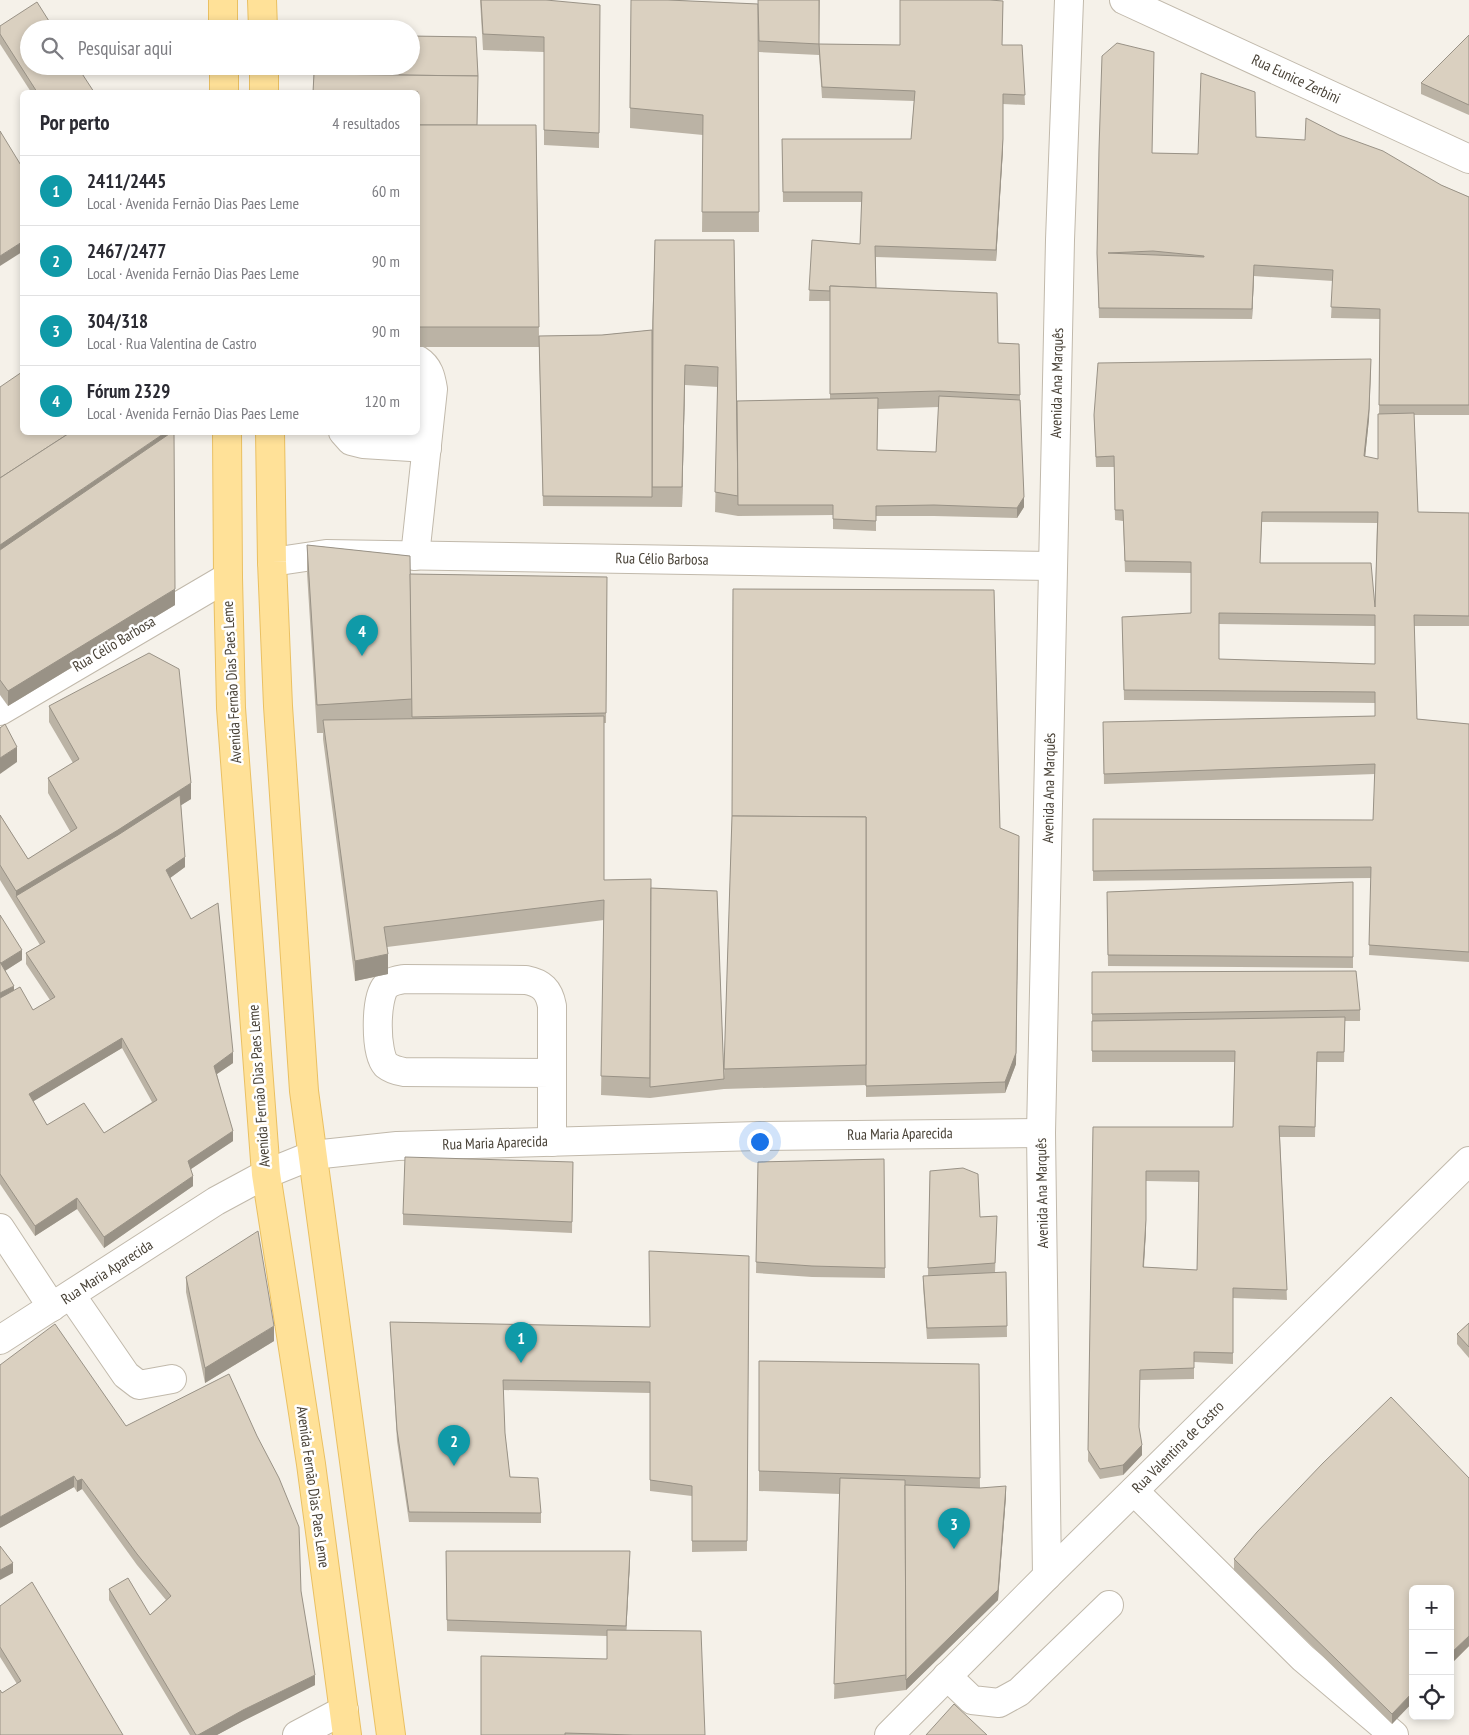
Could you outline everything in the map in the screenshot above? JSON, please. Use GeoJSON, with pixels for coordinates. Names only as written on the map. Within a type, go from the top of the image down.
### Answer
{"type":"FeatureCollection","features":[{"type":"Feature","properties":{"kind":"main road"},"geometry":{"type":"LineString","coordinates":[[223,0],[223,20]]}},
{"type":"Feature","properties":{"kind":"main road"},"geometry":{"type":"LineString","coordinates":[[262,0],[263,20]]}},
{"type":"Feature","properties":{"kind":"main road"},"geometry":{"type":"LineString","coordinates":[[224,75],[224,90]]}},
{"type":"Feature","properties":{"kind":"main road"},"geometry":{"type":"LineString","coordinates":[[264,75],[264,90]]}},
{"type":"Feature","properties":{"kind":"main road","name":"Avenida Fernão Dias Paes Leme"},"geometry":{"type":"LineString","coordinates":[[227,435],[231,708],[266,1174],[310,1464],[345,1722]]}},
{"type":"Feature","properties":{"kind":"main road"},"geometry":{"type":"LineString","coordinates":[[270,435],[272,562],[278,706],[304,1091],[391,1735]]}},
{"type":"Feature","properties":{"kind":"street","name":"Avenida Ana Marquês"},"geometry":{"type":"LineString","coordinates":[[1047,1576],[1042,1133],[1060,240],[1069,0]]}},
{"type":"Feature","properties":{"kind":"street","name":"Rua Eunice Zerbini"},"geometry":{"type":"LineString","coordinates":[[1124,0],[1469,159]]}},
{"type":"Feature","properties":{"kind":"street"},"geometry":{"type":"LineString","coordinates":[[415,556],[433,389],[431,374],[420,362]]}},
{"type":"Feature","properties":{"kind":"street"},"geometry":{"type":"LineString","coordinates":[[346,435],[351,441],[363,444],[427,448]]}},
{"type":"Feature","properties":{"kind":"street","name":"Rua Célio Barbosa"},"geometry":{"type":"LineString","coordinates":[[272,562],[326,554],[1053,566]]}},
{"type":"Feature","properties":{"kind":"street","name":"Rua Célio Barbosa"},"geometry":{"type":"LineString","coordinates":[[0,711],[228,577]]}},
{"type":"Feature","properties":{"kind":"street"},"geometry":{"type":"LineString","coordinates":[[552,1073],[404,1072],[394,1070],[386,1064],[381,1056],[379,1047],[379,1005],[381,995],[386,986],[394,981],[404,979],[526,980],[536,982],[545,988],[550,996],[552,1006],[552,1073],[552,1142]]}},
{"type":"Feature","properties":{"kind":"street","name":"Rua Maria Aparecida"},"geometry":{"type":"LineString","coordinates":[[0,1340],[216,1201],[266,1174],[313,1155],[398,1146],[758,1136],[1042,1133]]}},
{"type":"Feature","properties":{"kind":"street","name":"Rua Valentina de Castro"},"geometry":{"type":"LineString","coordinates":[[889,1735],[1047,1576],[1469,1160]]}},
{"type":"Feature","properties":{"kind":"street"},"geometry":{"type":"LineString","coordinates":[[0,1228],[126,1375],[139,1385],[172,1379]]}},
{"type":"Feature","properties":{"kind":"street"},"geometry":{"type":"LineString","coordinates":[[1134,1491],[1304,1658],[1394,1735]]}},
{"type":"Feature","properties":{"kind":"street"},"geometry":{"type":"LineString","coordinates":[[947,1676],[972,1700],[999,1703],[1019,1692],[1109,1605]]}},
{"type":"Feature","properties":{"kind":"street"},"geometry":{"type":"LineString","coordinates":[[297,1735],[345,1722]]}},
{"type":"Feature","properties":{"kind":"building"},"geometry":{"type":"Polygon","coordinates":[[[481,0],[546,0],[600,5],[599,133],[544,130],[544,37],[483,34],[481,0]]]}},
{"type":"Feature","properties":{"kind":"building"},"geometry":{"type":"Polygon","coordinates":[[[631,0],[758,4],[759,212],[702,212],[703,115],[630,108],[631,0]]]}},
{"type":"Feature","properties":{"kind":"building"},"geometry":{"type":"Polygon","coordinates":[[[758,0],[819,0],[819,44],[759,41],[758,0]]]}},
{"type":"Feature","properties":{"kind":"building"},"geometry":{"type":"Polygon","coordinates":[[[900,0],[1003,1],[1002,45],[1022,45],[1025,95],[1003,94],[1003,139],[996,250],[875,246],[876,288],[830,286],[830,291],[809,290],[812,240],[860,244],[862,192],[783,192],[782,139],[911,139],[915,91],[822,87],[819,44],[900,45],[900,0]]]}},
{"type":"Feature","properties":{"kind":"building"},"geometry":{"type":"Polygon","coordinates":[[[37,2],[48,20],[20,20],[20,65],[0,34],[0,26],[37,2]]]}},
{"type":"Feature","properties":{"kind":"building"},"geometry":{"type":"Polygon","coordinates":[[[1469,35],[1469,105],[1421,83],[1469,35]]]}},
{"type":"Feature","properties":{"kind":"building"},"geometry":{"type":"Polygon","coordinates":[[[420,36],[476,37],[478,76],[396,75],[420,75],[420,36]]]}},
{"type":"Feature","properties":{"kind":"building"},"geometry":{"type":"Polygon","coordinates":[[[1117,43],[1154,52],[1152,153],[1198,154],[1201,73],[1255,92],[1256,137],[1305,140],[1306,118],[1339,135],[1383,151],[1441,185],[1469,197],[1469,405],[1379,405],[1380,309],[1331,307],[1333,270],[1254,265],[1252,309],[1099,308],[1097,253],[1102,56],[1117,43]],[[1153,251],[1108,253],[1204,257],[1153,251]]]}},
{"type":"Feature","properties":{"kind":"building"},"geometry":{"type":"Polygon","coordinates":[[[26,75],[83,75],[93,90],[36,90],[26,75]]]}},
{"type":"Feature","properties":{"kind":"building"},"geometry":{"type":"Polygon","coordinates":[[[314,75],[478,76],[477,125],[420,125],[420,90],[313,90],[314,75]]]}},
{"type":"Feature","properties":{"kind":"building"},"geometry":{"type":"Polygon","coordinates":[[[420,125],[536,125],[539,327],[420,327],[420,125]]]}},
{"type":"Feature","properties":{"kind":"building"},"geometry":{"type":"Polygon","coordinates":[[[0,131],[20,164],[20,243],[0,256],[0,131]]]}},
{"type":"Feature","properties":{"kind":"building"},"geometry":{"type":"Polygon","coordinates":[[[655,240],[734,240],[738,496],[715,492],[718,367],[685,365],[682,487],[652,487],[655,240]]]}},
{"type":"Feature","properties":{"kind":"building"},"geometry":{"type":"Polygon","coordinates":[[[830,286],[997,293],[998,343],[1019,344],[1020,395],[939,391],[830,394],[830,286]]]}},
{"type":"Feature","properties":{"kind":"building"},"geometry":{"type":"Polygon","coordinates":[[[652,330],[652,497],[543,496],[539,336],[602,335],[652,330]]]}},
{"type":"Feature","properties":{"kind":"building"},"geometry":{"type":"Polygon","coordinates":[[[1371,359],[1369,409],[1364,456],[1378,459],[1378,414],[1414,413],[1418,512],[1469,513],[1469,616],[1414,615],[1417,719],[1469,724],[1469,952],[1369,945],[1371,867],[1093,871],[1093,819],[1373,820],[1375,764],[1104,774],[1103,722],[1375,716],[1375,692],[1124,690],[1122,617],[1191,613],[1191,562],[1125,561],[1123,510],[1115,510],[1114,456],[1096,457],[1094,415],[1098,363],[1371,359]],[[1262,512],[1260,563],[1371,563],[1375,607],[1378,512],[1262,512]],[[1219,613],[1219,659],[1375,664],[1375,615],[1219,613]]]}},
{"type":"Feature","properties":{"kind":"building"},"geometry":{"type":"Polygon","coordinates":[[[20,373],[20,435],[66,435],[0,478],[0,387],[20,373]]]}},
{"type":"Feature","properties":{"kind":"building"},"geometry":{"type":"Polygon","coordinates":[[[939,396],[1020,400],[1024,497],[1017,508],[934,505],[876,506],[876,521],[833,519],[833,505],[738,505],[737,401],[878,398],[877,450],[936,452],[939,396]]]}},
{"type":"Feature","properties":{"kind":"building"},"geometry":{"type":"Polygon","coordinates":[[[66,435],[162,435],[0,545],[0,478],[66,435]]]}},
{"type":"Feature","properties":{"kind":"building"},"geometry":{"type":"Polygon","coordinates":[[[168,435],[174,435],[175,589],[8,691],[0,680],[0,550],[168,435]]]}},
{"type":"Feature","properties":{"kind":"building"},"geometry":{"type":"Polygon","coordinates":[[[307,545],[410,556],[412,699],[317,705],[307,545]]]}},
{"type":"Feature","properties":{"kind":"building"},"geometry":{"type":"Polygon","coordinates":[[[410,574],[607,577],[606,713],[412,717],[410,574]]]}},
{"type":"Feature","properties":{"kind":"building"},"geometry":{"type":"Polygon","coordinates":[[[733,589],[994,590],[1000,828],[1019,836],[1016,1053],[1005,1082],[866,1086],[866,817],[732,816],[733,589]]]}},
{"type":"Feature","properties":{"kind":"building"},"geometry":{"type":"Polygon","coordinates":[[[149,653],[179,669],[191,783],[118,830],[16,891],[0,865],[0,815],[28,859],[77,828],[48,778],[79,759],[49,706],[149,653]]]}},
{"type":"Feature","properties":{"kind":"building"},"geometry":{"type":"Polygon","coordinates":[[[604,716],[604,880],[651,879],[650,1078],[601,1076],[604,900],[384,927],[388,954],[355,961],[323,720],[604,716]]]}},
{"type":"Feature","properties":{"kind":"building"},"geometry":{"type":"Polygon","coordinates":[[[5,724],[17,747],[0,758],[0,728],[5,724]]]}},
{"type":"Feature","properties":{"kind":"building"},"geometry":{"type":"Polygon","coordinates":[[[180,795],[185,857],[166,870],[191,919],[218,903],[233,1052],[214,1066],[233,1131],[188,1161],[193,1176],[104,1237],[77,1198],[35,1226],[0,1174],[0,998],[20,987],[33,1010],[55,997],[26,953],[45,942],[16,896],[118,835],[180,795]],[[122,1038],[29,1094],[47,1125],[84,1103],[104,1133],[157,1100],[122,1038]]]}},
{"type":"Feature","properties":{"kind":"building"},"geometry":{"type":"Polygon","coordinates":[[[732,816],[866,817],[866,1065],[724,1069],[732,816]]]}},
{"type":"Feature","properties":{"kind":"building"},"geometry":{"type":"Polygon","coordinates":[[[1353,882],[1353,957],[1108,955],[1107,892],[1353,882]]]}},
{"type":"Feature","properties":{"kind":"building"},"geometry":{"type":"Polygon","coordinates":[[[651,888],[717,891],[724,1079],[650,1087],[651,888]]]}},
{"type":"Feature","properties":{"kind":"building"},"geometry":{"type":"Polygon","coordinates":[[[0,915],[22,950],[1,963],[0,962],[0,915]]]}},
{"type":"Feature","properties":{"kind":"building"},"geometry":{"type":"Polygon","coordinates":[[[0,962],[14,986],[0,993],[0,962]]]}},
{"type":"Feature","properties":{"kind":"building"},"geometry":{"type":"Polygon","coordinates":[[[1356,971],[1360,1010],[1092,1014],[1092,972],[1356,971]]]}},
{"type":"Feature","properties":{"kind":"building"},"geometry":{"type":"Polygon","coordinates":[[[1345,1017],[1344,1052],[1317,1052],[1315,1127],[1279,1126],[1287,1290],[1233,1288],[1233,1353],[1194,1352],[1194,1368],[1140,1370],[1139,1427],[1142,1445],[1123,1465],[1100,1469],[1088,1450],[1093,1127],[1233,1127],[1235,1051],[1092,1051],[1092,1021],[1345,1017]],[[1146,1171],[1146,1220],[1143,1267],[1197,1270],[1199,1171],[1146,1171]]]}},
{"type":"Feature","properties":{"kind":"building"},"geometry":{"type":"Polygon","coordinates":[[[405,1157],[573,1162],[572,1222],[403,1214],[405,1157]]]}},
{"type":"Feature","properties":{"kind":"building"},"geometry":{"type":"Polygon","coordinates":[[[884,1159],[885,1268],[756,1262],[758,1162],[884,1159]]]}},
{"type":"Feature","properties":{"kind":"building"},"geometry":{"type":"Polygon","coordinates":[[[963,1168],[978,1174],[980,1217],[997,1216],[995,1263],[928,1268],[930,1171],[963,1168]]]}},
{"type":"Feature","properties":{"kind":"building"},"geometry":{"type":"Polygon","coordinates":[[[258,1231],[274,1326],[205,1368],[186,1277],[258,1231]]]}},
{"type":"Feature","properties":{"kind":"building"},"geometry":{"type":"Polygon","coordinates":[[[649,1251],[749,1256],[747,1541],[692,1541],[692,1486],[650,1480],[650,1382],[503,1380],[505,1433],[510,1477],[538,1478],[541,1513],[409,1512],[397,1430],[390,1322],[650,1327],[649,1251]]]}},
{"type":"Feature","properties":{"kind":"building"},"geometry":{"type":"Polygon","coordinates":[[[1006,1272],[1007,1326],[927,1328],[923,1276],[1006,1272]]]}},
{"type":"Feature","properties":{"kind":"building"},"geometry":{"type":"Polygon","coordinates":[[[1469,1323],[1469,1347],[1457,1334],[1469,1323]]]}},
{"type":"Feature","properties":{"kind":"building"},"geometry":{"type":"Polygon","coordinates":[[[55,1324],[126,1426],[229,1374],[257,1436],[279,1478],[299,1527],[301,1591],[315,1675],[196,1735],[109,1589],[128,1578],[150,1615],[171,1596],[137,1554],[82,1479],[77,1481],[74,1476],[0,1517],[0,1365],[55,1324]]]}},
{"type":"Feature","properties":{"kind":"building"},"geometry":{"type":"Polygon","coordinates":[[[759,1361],[979,1364],[980,1478],[759,1471],[759,1361]]]}},
{"type":"Feature","properties":{"kind":"building"},"geometry":{"type":"Polygon","coordinates":[[[1391,1397],[1469,1478],[1469,1636],[1454,1650],[1454,1585],[1409,1585],[1409,1696],[1392,1714],[1234,1559],[1323,1463],[1391,1397]]]}},
{"type":"Feature","properties":{"kind":"building"},"geometry":{"type":"Polygon","coordinates":[[[840,1478],[905,1480],[906,1675],[834,1684],[840,1478]]]}},
{"type":"Feature","properties":{"kind":"building"},"geometry":{"type":"Polygon","coordinates":[[[905,1485],[980,1488],[1006,1486],[998,1590],[906,1680],[905,1485]]]}},
{"type":"Feature","properties":{"kind":"building"},"geometry":{"type":"Polygon","coordinates":[[[0,1546],[13,1563],[0,1570],[0,1546]]]}},
{"type":"Feature","properties":{"kind":"building"},"geometry":{"type":"Polygon","coordinates":[[[446,1551],[630,1551],[626,1626],[447,1620],[446,1551]]]}},
{"type":"Feature","properties":{"kind":"building"},"geometry":{"type":"Polygon","coordinates":[[[32,1582],[123,1735],[0,1735],[0,1690],[2,1693],[21,1681],[0,1647],[0,1606],[32,1582]]]}},
{"type":"Feature","properties":{"kind":"building"},"geometry":{"type":"Polygon","coordinates":[[[607,1630],[701,1631],[705,1735],[565,1733],[565,1735],[481,1735],[481,1656],[607,1659],[607,1630]]]}},
{"type":"Feature","properties":{"kind":"building"},"geometry":{"type":"Polygon","coordinates":[[[954,1704],[987,1735],[926,1735],[954,1704]]]}},
{"type":"Feature","properties":{"kind":"place","name":"Fórum 2329"},"geometry":{"type":"Point","coordinates":[362,656]}},
{"type":"Feature","properties":{"kind":"place","name":"2411/2445"},"geometry":{"type":"Point","coordinates":[521,1363]}},
{"type":"Feature","properties":{"kind":"place","name":"2467/2477"},"geometry":{"type":"Point","coordinates":[454,1466]}},
{"type":"Feature","properties":{"kind":"place","name":"304/318"},"geometry":{"type":"Point","coordinates":[954,1549]}}]}
